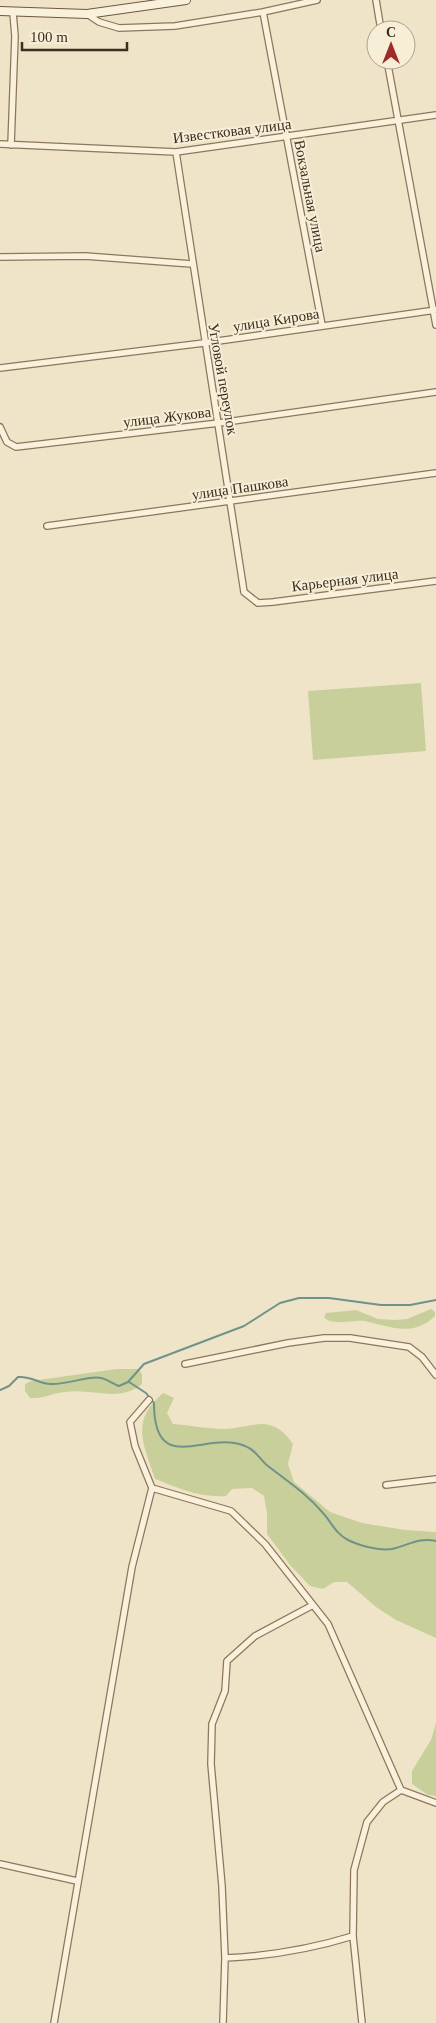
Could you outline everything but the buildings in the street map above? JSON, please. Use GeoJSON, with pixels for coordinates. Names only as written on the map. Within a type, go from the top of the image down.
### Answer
{"type":"FeatureCollection","features":[{"type":"Feature","properties":{"kind":"main road"},"geometry":{"type":"LineString","coordinates":[[0,11],[13,13],[87,14],[131,10],[186,0]]}},
{"type":"Feature","properties":{"kind":"street"},"geometry":{"type":"LineString","coordinates":[[87,14],[100,22],[119,28],[175,26],[264,12],[317,0]]}},
{"type":"Feature","properties":{"kind":"street"},"geometry":{"type":"LineString","coordinates":[[376,0],[380,20]]}},
{"type":"Feature","properties":{"kind":"street","name":"Вокзальная улица"},"geometry":{"type":"LineString","coordinates":[[264,12],[322,325]]}},
{"type":"Feature","properties":{"kind":"street"},"geometry":{"type":"LineString","coordinates":[[12,145],[15,36],[13,13]]}},
{"type":"Feature","properties":{"kind":"street"},"geometry":{"type":"LineString","coordinates":[[389,70],[435,310],[436,325]]}},
{"type":"Feature","properties":{"kind":"street","name":"Известковая улица"},"geometry":{"type":"LineString","coordinates":[[0,144],[176,152],[436,115]]}},
{"type":"Feature","properties":{"kind":"street","name":"Угловой переулок"},"geometry":{"type":"LineString","coordinates":[[176,152],[204,344],[219,423],[244,592],[258,603]]}},
{"type":"Feature","properties":{"kind":"street"},"geometry":{"type":"LineString","coordinates":[[0,257],[85,256],[192,264]]}},
{"type":"Feature","properties":{"kind":"street","name":"улица Кирова"},"geometry":{"type":"LineString","coordinates":[[0,368],[204,344],[322,325],[435,310]]}},
{"type":"Feature","properties":{"kind":"street","name":"улица Жукова"},"geometry":{"type":"LineString","coordinates":[[0,427],[7,442],[16,447],[219,423],[436,392]]}},
{"type":"Feature","properties":{"kind":"street","name":"улица Пашкова"},"geometry":{"type":"LineString","coordinates":[[47,526],[436,473]]}},
{"type":"Feature","properties":{"kind":"street","name":"Карьерная улица"},"geometry":{"type":"LineString","coordinates":[[258,603],[436,582]]}},
{"type":"Feature","properties":{"kind":"street"},"geometry":{"type":"LineString","coordinates":[[185,1364],[288,1342],[324,1338],[350,1338],[409,1347],[422,1357],[436,1375]]}},
{"type":"Feature","properties":{"kind":"street"},"geometry":{"type":"LineString","coordinates":[[54,2023],[132,1567],[152,1488],[135,1446],[130,1422],[149,1400]]}},
{"type":"Feature","properties":{"kind":"street"},"geometry":{"type":"LineString","coordinates":[[386,1484],[436,1479]]}},
{"type":"Feature","properties":{"kind":"street"},"geometry":{"type":"LineString","coordinates":[[152,1488],[231,1511],[265,1544],[328,1624],[401,1790],[436,1803]]}},
{"type":"Feature","properties":{"kind":"street"},"geometry":{"type":"LineString","coordinates":[[223,2023],[225,1958],[222,1886],[211,1764],[212,1724],[225,1691],[227,1661],[255,1636],[313,1605]]}},
{"type":"Feature","properties":{"kind":"street"},"geometry":{"type":"LineString","coordinates":[[362,2023],[353,1936],[354,1870],[366,1822],[383,1802],[401,1790]]}},
{"type":"Feature","properties":{"kind":"street"},"geometry":{"type":"LineString","coordinates":[[0,1864],[77,1881]]}},
{"type":"Feature","properties":{"kind":"street"},"geometry":{"type":"LineString","coordinates":[[225,1958],[264,1956],[323,1945],[353,1936]]}},
{"type":"Feature","properties":{"kind":"green space"},"geometry":{"type":"Polygon","coordinates":[[[421,683],[426,751],[313,760],[308,691],[421,683]]]}},
{"type":"Feature","properties":{"kind":"green space"},"geometry":{"type":"Polygon","coordinates":[[[431,1309],[435,1312],[435,1316],[427,1323],[409,1329],[400,1329],[365,1321],[332,1322],[324,1317],[326,1313],[356,1310],[378,1319],[395,1320],[407,1319],[431,1309]]]}},
{"type":"Feature","properties":{"kind":"green space"},"geometry":{"type":"Polygon","coordinates":[[[117,1369],[138,1369],[142,1374],[142,1384],[133,1390],[115,1394],[75,1391],[30,1398],[25,1391],[25,1384],[31,1381],[117,1369]]]}},
{"type":"Feature","properties":{"kind":"green space"},"geometry":{"type":"Polygon","coordinates":[[[163,1393],[174,1398],[167,1413],[173,1424],[224,1429],[262,1424],[277,1428],[293,1444],[288,1464],[294,1482],[330,1512],[362,1523],[405,1530],[436,1532],[436,1638],[396,1620],[376,1607],[347,1582],[334,1582],[323,1589],[310,1586],[290,1565],[267,1534],[267,1513],[264,1496],[252,1488],[232,1489],[226,1496],[216,1496],[189,1492],[155,1479],[142,1433],[146,1413],[163,1393]]]}},
{"type":"Feature","properties":{"kind":"green space"},"geometry":{"type":"Polygon","coordinates":[[[436,1723],[436,1796],[428,1795],[412,1784],[412,1771],[431,1740],[436,1723]]]}},
{"type":"Feature","properties":{"kind":"waterway"},"geometry":{"type":"LineString","coordinates":[[0,1390],[9,1386],[18,1377],[51,1384],[96,1377],[119,1386],[128,1382],[144,1364],[244,1326],[280,1303],[299,1298],[329,1298],[381,1305],[410,1305],[436,1300]]}},
{"type":"Feature","properties":{"kind":"waterway"},"geometry":{"type":"LineString","coordinates":[[129,1382],[146,1393],[154,1403],[156,1426],[163,1440],[174,1446],[234,1443],[249,1448],[310,1500],[337,1531],[348,1540],[370,1548],[382,1549],[392,1549],[424,1540],[436,1541]]}}]}
